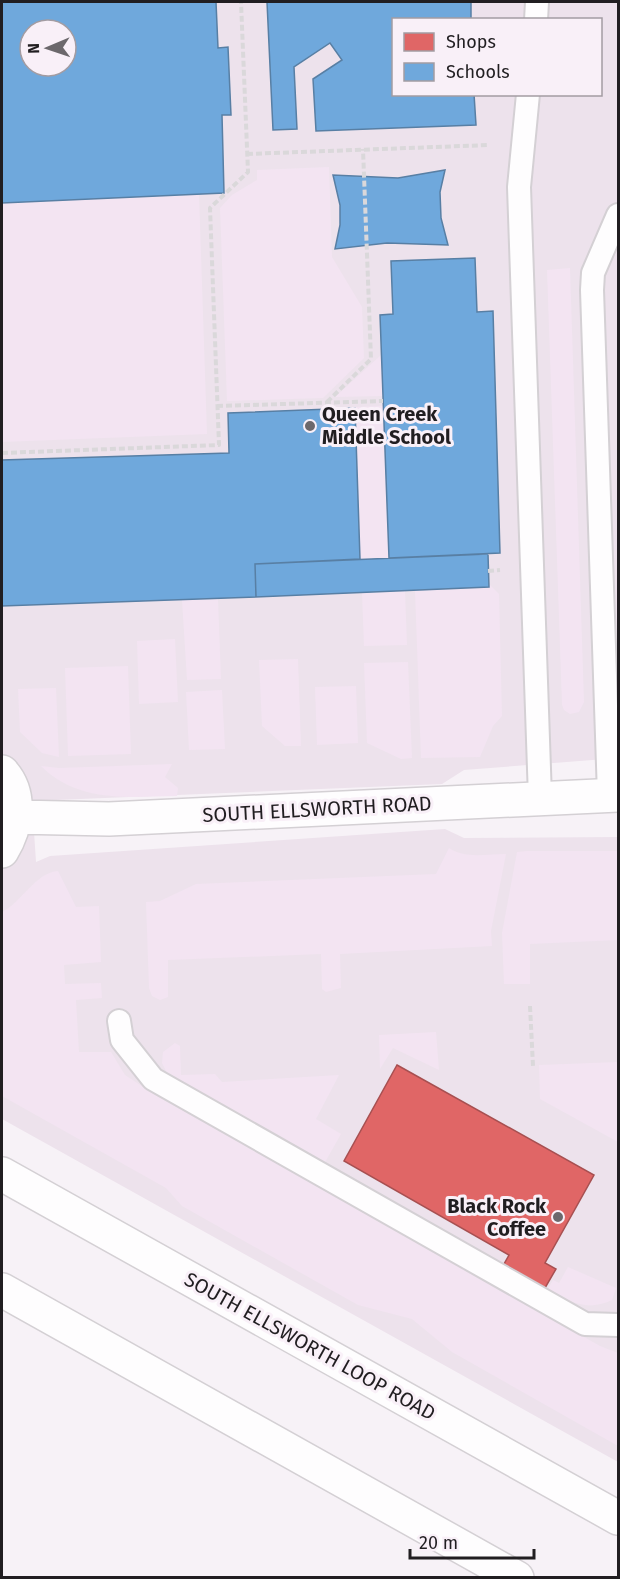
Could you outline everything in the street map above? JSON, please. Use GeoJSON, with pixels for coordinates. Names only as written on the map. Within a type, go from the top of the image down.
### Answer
{"type":"FeatureCollection","features":[{"type":"Feature","properties":{"kind":"main road"},"geometry":{"type":"LineString","coordinates":[[2,772],[14,796],[16,817],[11,837],[2,851]]}},
{"type":"Feature","properties":{"kind":"main road","name":"SOUTH ELLSWORTH ROAD"},"geometry":{"type":"LineString","coordinates":[[16,817],[109,819],[614,795]]}},
{"type":"Feature","properties":{"kind":"main road","name":"SOUTH ELLSWORTH LOOP ROAD"},"geometry":{"type":"LineString","coordinates":[[2,1174],[618,1518]]}},
{"type":"Feature","properties":{"kind":"main road"},"geometry":{"type":"LineString","coordinates":[[2,1290],[518,1578]]}},
{"type":"Feature","properties":{"kind":"lane"},"geometry":{"type":"LineString","coordinates":[[536,18],[537,2]]}},
{"type":"Feature","properties":{"kind":"lane"},"geometry":{"type":"LineString","coordinates":[[528,96],[519,187],[540,798]]}},
{"type":"Feature","properties":{"kind":"lane"},"geometry":{"type":"LineString","coordinates":[[614,795],[592,290],[593,273],[618,215]]}},
{"type":"Feature","properties":{"kind":"lane"},"geometry":{"type":"LineString","coordinates":[[119,1021],[122,1040],[153,1079],[585,1324],[618,1325]]}},
{"type":"Feature","properties":{"kind":"path"},"geometry":{"type":"LineString","coordinates":[[2,453],[219,445],[210,208],[248,172],[241,2]]}},
{"type":"Feature","properties":{"kind":"path"},"geometry":{"type":"LineString","coordinates":[[247,154],[490,145]]}},
{"type":"Feature","properties":{"kind":"path"},"geometry":{"type":"LineString","coordinates":[[327,402],[370,359],[363,149]]}},
{"type":"Feature","properties":{"kind":"path"},"geometry":{"type":"LineString","coordinates":[[217,406],[383,401]]}},
{"type":"Feature","properties":{"kind":"path"},"geometry":{"type":"LineString","coordinates":[[530,1006],[533,1066]]}},
{"type":"Feature","properties":{"kind":"shaded area","name":"Queen Creek Middle School"},"geometry":{"type":"Polygon","coordinates":[[[2,2],[618,2],[618,758],[464,770],[442,784],[32,801],[36,862],[50,856],[445,829],[464,838],[618,837],[618,1462],[2,1119],[2,2]]]}},
{"type":"Feature","properties":{"kind":"shaded area"},"geometry":{"type":"Polygon","coordinates":[[[329,167],[332,257],[362,307],[364,358],[323,398],[227,401],[220,208],[232,195],[257,180],[257,170],[329,167]]]}},
{"type":"Feature","properties":{"kind":"shaded area"},"geometry":{"type":"Polygon","coordinates":[[[199,194],[207,434],[2,442],[2,203],[199,194]]]}},
{"type":"Feature","properties":{"kind":"shaded area"},"geometry":{"type":"Polygon","coordinates":[[[570,268],[584,702],[579,712],[570,714],[564,710],[562,705],[547,270],[570,268]]]}},
{"type":"Feature","properties":{"kind":"shaded area"},"geometry":{"type":"Polygon","coordinates":[[[381,355],[383,396],[335,397],[381,355]]]}},
{"type":"Feature","properties":{"kind":"shaded area"},"geometry":{"type":"Polygon","coordinates":[[[383,406],[389,558],[360,559],[355,407],[383,406]]]}},
{"type":"Feature","properties":{"kind":"shaded area"},"geometry":{"type":"Polygon","coordinates":[[[489,584],[499,594],[502,716],[493,726],[480,757],[421,758],[415,591],[488,587],[489,584]]]}},
{"type":"Feature","properties":{"kind":"shaded area"},"geometry":{"type":"Polygon","coordinates":[[[405,591],[407,645],[364,646],[362,593],[405,591]]]}},
{"type":"Feature","properties":{"kind":"shaded area"},"geometry":{"type":"Polygon","coordinates":[[[218,599],[221,679],[187,680],[182,600],[218,599]]]}},
{"type":"Feature","properties":{"kind":"shaded area"},"geometry":{"type":"Polygon","coordinates":[[[175,639],[178,702],[139,704],[137,641],[175,639]]]}},
{"type":"Feature","properties":{"kind":"shaded area"},"geometry":{"type":"Polygon","coordinates":[[[298,659],[301,746],[285,746],[262,726],[259,660],[298,659]]]}},
{"type":"Feature","properties":{"kind":"shaded area"},"geometry":{"type":"Polygon","coordinates":[[[408,662],[412,758],[401,759],[367,743],[364,663],[408,662]]]}},
{"type":"Feature","properties":{"kind":"shaded area"},"geometry":{"type":"Polygon","coordinates":[[[128,666],[131,754],[68,756],[65,668],[128,666]]]}},
{"type":"Feature","properties":{"kind":"shaded area"},"geometry":{"type":"Polygon","coordinates":[[[356,686],[358,743],[317,745],[315,687],[356,686]]]}},
{"type":"Feature","properties":{"kind":"shaded area"},"geometry":{"type":"Polygon","coordinates":[[[56,688],[59,757],[42,753],[20,732],[18,689],[56,688]]]}},
{"type":"Feature","properties":{"kind":"shaded area"},"geometry":{"type":"Polygon","coordinates":[[[222,690],[225,749],[189,750],[186,692],[222,690]]]}},
{"type":"Feature","properties":{"kind":"shaded area"},"geometry":{"type":"Polygon","coordinates":[[[172,764],[165,777],[178,788],[177,796],[140,797],[87,792],[55,778],[41,766],[59,768],[172,764]]]}},
{"type":"Feature","properties":{"kind":"shaded area"},"geometry":{"type":"Polygon","coordinates":[[[449,848],[469,855],[506,854],[491,931],[492,946],[340,954],[341,988],[326,992],[322,989],[321,954],[168,960],[168,997],[160,1000],[152,996],[149,988],[146,902],[160,901],[196,884],[436,874],[449,848]]]}},
{"type":"Feature","properties":{"kind":"shaded area"},"geometry":{"type":"Polygon","coordinates":[[[618,851],[618,940],[530,944],[530,984],[504,984],[502,933],[517,852],[618,851]]]}},
{"type":"Feature","properties":{"kind":"shaded area"},"geometry":{"type":"Polygon","coordinates":[[[58,871],[76,907],[99,906],[101,962],[64,965],[65,984],[101,983],[102,998],[76,1000],[79,1052],[111,1052],[125,1075],[157,1096],[600,1346],[618,1353],[618,1446],[452,1352],[412,1319],[358,1305],[182,1206],[166,1188],[2,1096],[2,912],[36,882],[58,871]]]}},
{"type":"Feature","properties":{"kind":"shaded area"},"geometry":{"type":"Polygon","coordinates":[[[436,1032],[439,1070],[393,1048],[380,1069],[379,1035],[436,1032]]]}},
{"type":"Feature","properties":{"kind":"shaded area"},"geometry":{"type":"Polygon","coordinates":[[[175,1043],[180,1046],[181,1075],[215,1074],[222,1082],[339,1075],[316,1119],[341,1134],[324,1164],[168,1075],[162,1063],[163,1052],[175,1043]]]}},
{"type":"Feature","properties":{"kind":"shaded area"},"geometry":{"type":"Polygon","coordinates":[[[618,1062],[618,1142],[540,1099],[539,1065],[618,1062]]]}},
{"type":"Feature","properties":{"kind":"shaded area"},"geometry":{"type":"Polygon","coordinates":[[[568,1267],[616,1288],[612,1300],[595,1305],[579,1304],[548,1289],[553,1280],[559,1283],[568,1267]]]}},
{"type":"Feature","properties":{"kind":"building: Shops"},"geometry":{"type":"Polygon","coordinates":[[[397,1065],[594,1175],[545,1263],[556,1269],[545,1288],[504,1264],[509,1255],[344,1161],[397,1065]]]}},
{"type":"Feature","properties":{"kind":"building: Schools"},"geometry":{"type":"Polygon","coordinates":[[[2,2],[216,2],[218,48],[228,47],[231,115],[222,115],[224,193],[2,203],[2,2]]]}},
{"type":"Feature","properties":{"kind":"building: Schools"},"geometry":{"type":"Polygon","coordinates":[[[267,2],[471,2],[471,18],[392,18],[392,96],[474,96],[476,125],[316,131],[313,79],[342,60],[330,43],[294,67],[297,129],[273,130],[267,2]]]}},
{"type":"Feature","properties":{"kind":"building: Schools"},"geometry":{"type":"Polygon","coordinates":[[[445,170],[440,192],[441,218],[448,245],[387,243],[335,249],[340,225],[340,205],[333,175],[398,178],[445,170]]]}},
{"type":"Feature","properties":{"kind":"building: Schools"},"geometry":{"type":"Polygon","coordinates":[[[475,258],[477,312],[493,311],[500,553],[389,558],[380,315],[393,314],[391,261],[475,258]]]}},
{"type":"Feature","properties":{"kind":"building: Schools"},"geometry":{"type":"Polygon","coordinates":[[[355,408],[360,559],[255,564],[256,597],[2,606],[2,460],[229,453],[228,413],[355,408]]]}},
{"type":"Feature","properties":{"kind":"building: Schools"},"geometry":{"type":"Polygon","coordinates":[[[488,554],[489,587],[256,597],[255,564],[488,554]]]}},
{"type":"Feature","properties":{"kind":"place","name":"Queen Creek Middle School"},"geometry":{"type":"Point","coordinates":[310,426]}},
{"type":"Feature","properties":{"kind":"place","name":"Black Rock Coffee"},"geometry":{"type":"Point","coordinates":[558,1217]}}]}
